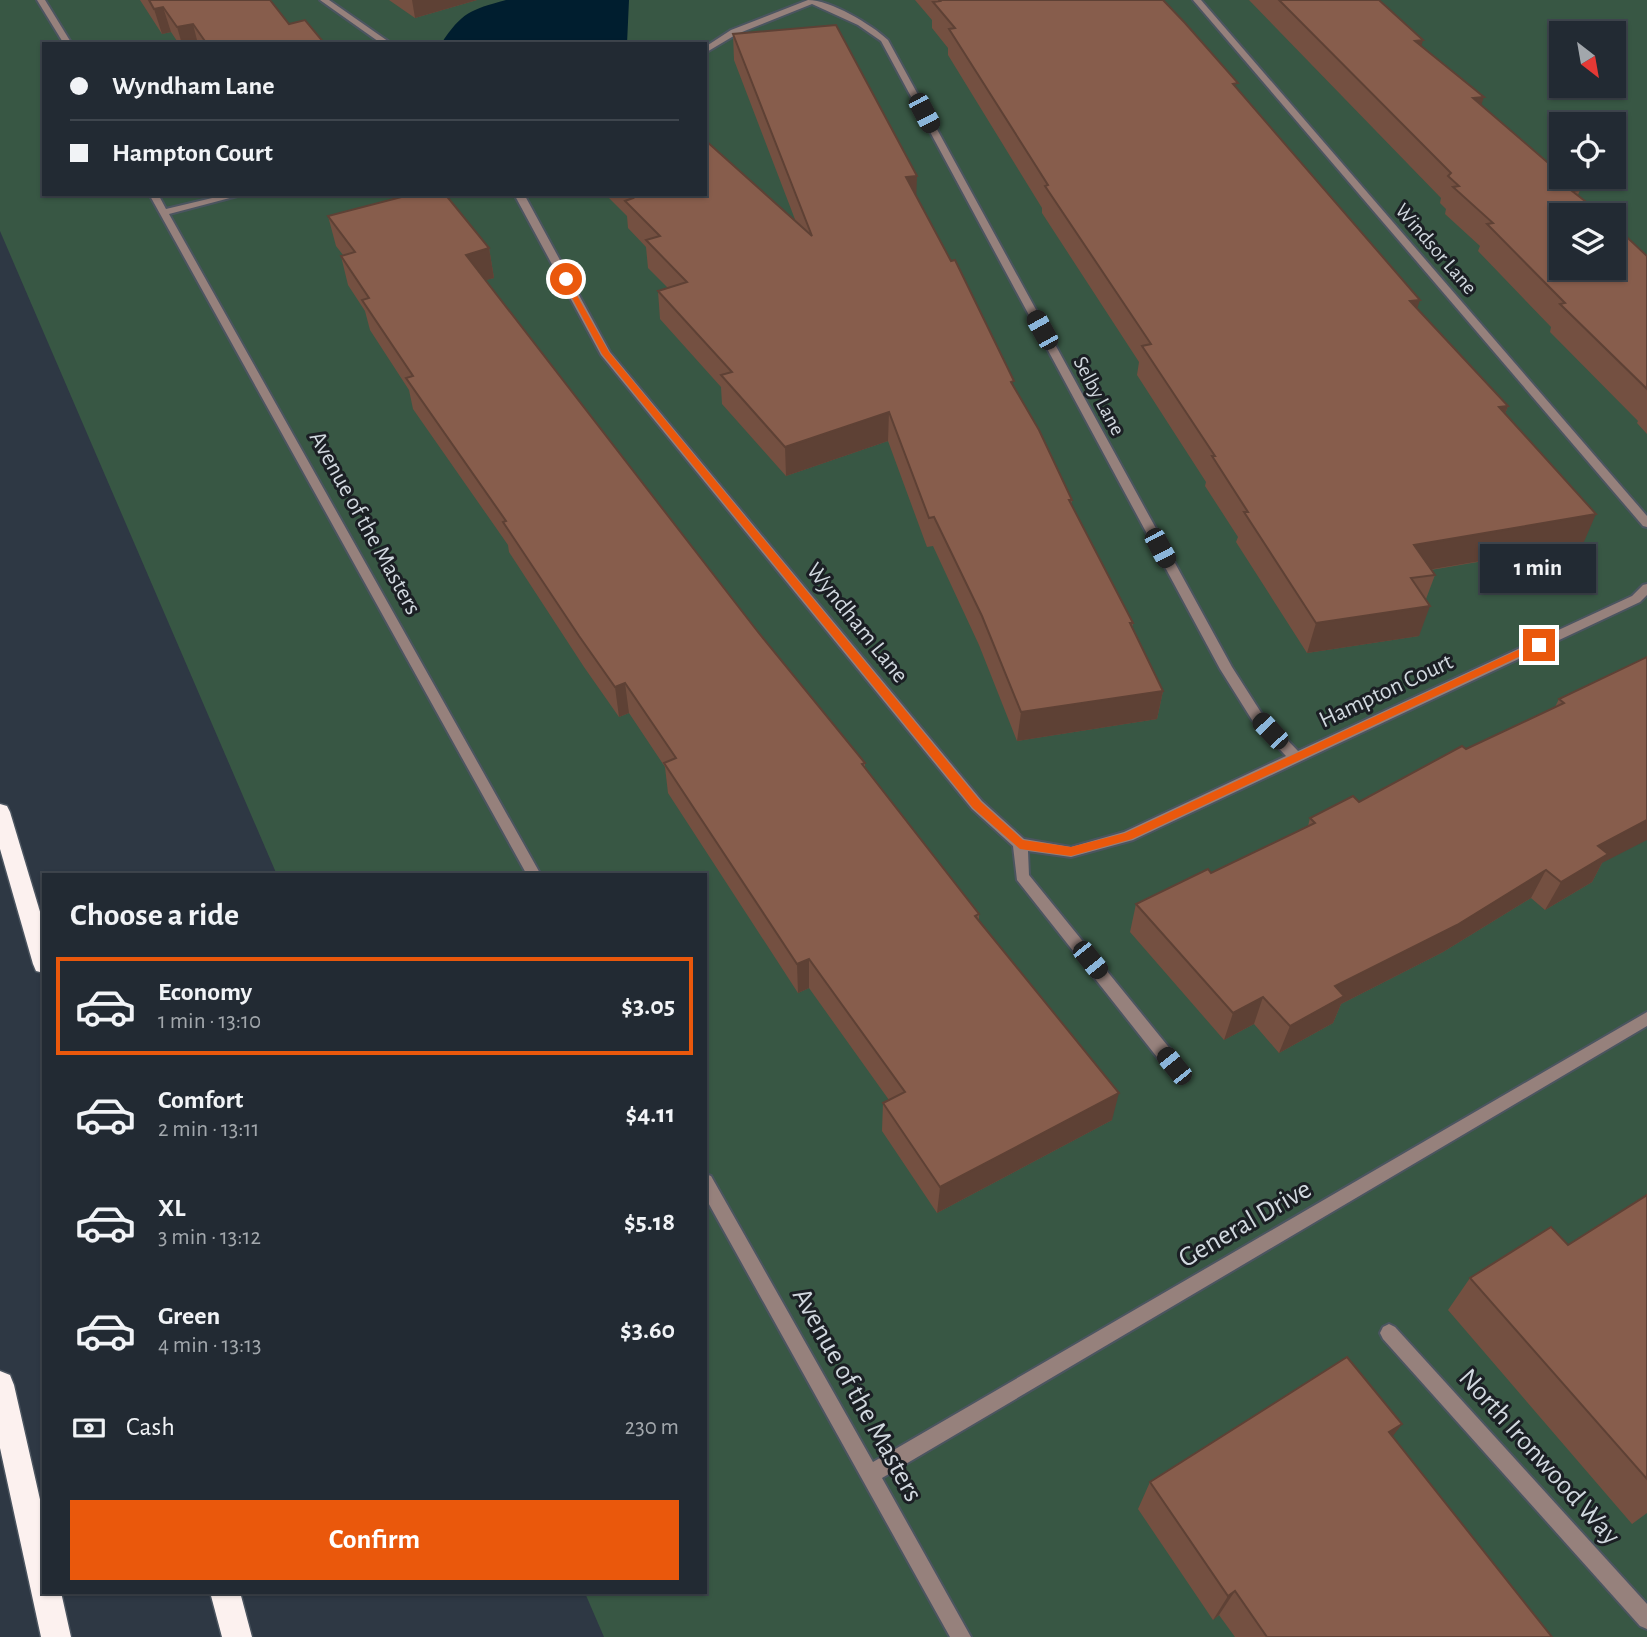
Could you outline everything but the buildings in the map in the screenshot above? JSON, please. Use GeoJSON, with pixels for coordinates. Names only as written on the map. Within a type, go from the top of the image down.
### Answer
{"type":"FeatureCollection","features":[{"type":"Feature","properties":{"kind":"highway"},"geometry":{"type":"LineString","coordinates":[[0,812],[42,957]]}},
{"type":"Feature","properties":{"kind":"highway"},"geometry":{"type":"LineString","coordinates":[[0,1385],[42,1574]]}},
{"type":"Feature","properties":{"kind":"highway"},"geometry":{"type":"LineString","coordinates":[[46,1594],[56,1637]]}},
{"type":"Feature","properties":{"kind":"highway"},"geometry":{"type":"LineString","coordinates":[[226,1594],[237,1637]]}},
{"type":"Feature","properties":{"kind":"street"},"geometry":{"type":"LineString","coordinates":[[41,0],[47,18],[58,26],[67,42]]}},
{"type":"Feature","properties":{"kind":"street"},"geometry":{"type":"LineString","coordinates":[[324,0],[384,42]]}},
{"type":"Feature","properties":{"kind":"street"},"geometry":{"type":"LineString","coordinates":[[707,50],[734,32],[813,0]]}},
{"type":"Feature","properties":{"kind":"street","name":"Selby Lane"},"geometry":{"type":"LineString","coordinates":[[813,0],[861,23],[884,40],[1226,669],[1257,717],[1296,758]]}},
{"type":"Feature","properties":{"kind":"street","name":"Windsor Lane"},"geometry":{"type":"LineString","coordinates":[[1197,0],[1647,523]]}},
{"type":"Feature","properties":{"kind":"street","name":"Avenue of the Masters"},"geometry":{"type":"LineString","coordinates":[[154,196],[533,873]]}},
{"type":"Feature","properties":{"kind":"street"},"geometry":{"type":"LineString","coordinates":[[163,213],[233,196]]}},
{"type":"Feature","properties":{"kind":"street","name":"Wyndham Lane"},"geometry":{"type":"LineString","coordinates":[[520,196],[605,353],[977,805],[1020,844]]}},
{"type":"Feature","properties":{"kind":"street","name":"Hampton Court"},"geometry":{"type":"LineString","coordinates":[[1020,844],[1071,852],[1128,836],[1636,599],[1647,588]]}},
{"type":"Feature","properties":{"kind":"street"},"geometry":{"type":"LineString","coordinates":[[1020,844],[1022,876],[1174,1066]]}},
{"type":"Feature","properties":{"kind":"street","name":"General Drive"},"geometry":{"type":"LineString","coordinates":[[870,1475],[1647,1018]]}},
{"type":"Feature","properties":{"kind":"street","name":"Avenue of the Masters"},"geometry":{"type":"LineString","coordinates":[[707,1185],[961,1637]]}},
{"type":"Feature","properties":{"kind":"street","name":"North Ironwood Way"},"geometry":{"type":"LineString","coordinates":[[1389,1334],[1647,1619]]}},
{"type":"Feature","properties":{"kind":"green space"},"geometry":{"type":"Polygon","coordinates":[[[0,0],[1647,0],[1647,1637],[604,1637],[585,1594],[707,1594],[707,873],[276,873],[0,231],[0,0]]]}},
{"type":"Feature","properties":{"kind":"water"},"geometry":{"type":"Polygon","coordinates":[[[506,0],[629,0],[627,42],[442,42],[461,19],[484,7],[506,0]]]}},
{"type":"Feature","properties":{"kind":"route"},"geometry":{"type":"LineString","coordinates":[[566,279],[605,353],[977,805],[1020,844],[1071,852],[1128,836],[1539,645]]}}]}
